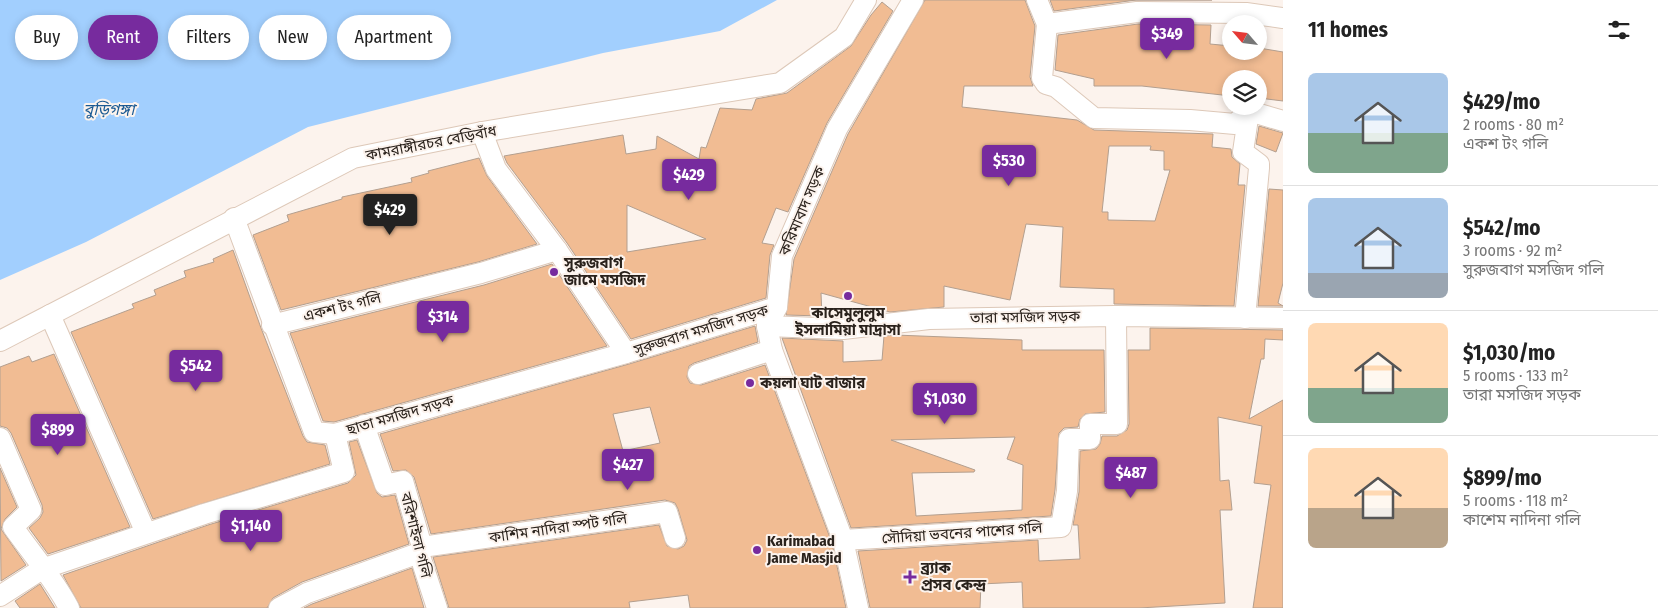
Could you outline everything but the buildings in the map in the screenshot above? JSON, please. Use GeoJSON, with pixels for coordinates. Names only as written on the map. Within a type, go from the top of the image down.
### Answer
{"type":"FeatureCollection","features":[{"type":"Feature","properties":{"kind":"street","name":"কামরাঙ্গীরচর বেড়িবাঁধ"},"geometry":{"type":"LineString","coordinates":[[0,341],[234,218],[353,158],[482,132],[780,83],[844,37],[866,0]]}},
{"type":"Feature","properties":{"kind":"street","name":"করিমাবাদ সড়ক"},"geometry":{"type":"LineString","coordinates":[[767,326],[776,307],[782,256],[837,129],[912,0]]}},
{"type":"Feature","properties":{"kind":"street"},"geometry":{"type":"LineString","coordinates":[[1037,0],[1047,24],[1042,78],[1046,84],[1056,87],[1094,118],[1190,120],[1235,124],[1245,115]]}},
{"type":"Feature","properties":{"kind":"street"},"geometry":{"type":"LineString","coordinates":[[1047,24],[1137,12],[1246,13],[1283,18]]}},
{"type":"Feature","properties":{"kind":"street"},"geometry":{"type":"LineString","coordinates":[[1245,318],[1259,168],[1259,164],[1243,152],[1248,115]]}},
{"type":"Feature","properties":{"kind":"street"},"geometry":{"type":"LineString","coordinates":[[1264,115],[1283,120]]}},
{"type":"Feature","properties":{"kind":"street"},"geometry":{"type":"LineString","coordinates":[[482,132],[496,169],[557,250],[626,353]]}},
{"type":"Feature","properties":{"kind":"street"},"geometry":{"type":"LineString","coordinates":[[234,218],[272,324],[314,432],[335,434]]}},
{"type":"Feature","properties":{"kind":"street","name":"একশ টং গলি"},"geometry":{"type":"LineString","coordinates":[[272,324],[481,273],[557,250]]}},
{"type":"Feature","properties":{"kind":"street","name":"সুরুজবাগ মসজিদ সড়ক"},"geometry":{"type":"LineString","coordinates":[[626,353],[776,307]]}},
{"type":"Feature","properties":{"kind":"street"},"geometry":{"type":"LineString","coordinates":[[50,315],[146,533]]}},
{"type":"Feature","properties":{"kind":"street","name":"তারা মসজিদ সড়ক"},"geometry":{"type":"LineString","coordinates":[[767,326],[843,329],[929,319],[1116,316],[1283,318]]}},
{"type":"Feature","properties":{"kind":"street","name":"সৌদিয়া ভবনের পাশের গলি"},"geometry":{"type":"LineString","coordinates":[[843,540],[1061,527],[1067,491],[1069,439],[1090,440],[1090,424],[1117,424],[1116,316]]}},
{"type":"Feature","properties":{"kind":"street"},"geometry":{"type":"LineString","coordinates":[[767,326],[772,350],[843,540],[858,608]]}},
{"type":"Feature","properties":{"kind":"street"},"geometry":{"type":"LineString","coordinates":[[698,374],[772,350]]}},
{"type":"Feature","properties":{"kind":"street","name":"ছাতা মসজিদ সড়ক"},"geometry":{"type":"LineString","coordinates":[[5,594],[42,569],[146,533],[344,472],[335,434],[626,353]]}},
{"type":"Feature","properties":{"kind":"street","name":"বরিশাইলা গলি"},"geometry":{"type":"LineString","coordinates":[[364,425],[385,485],[403,481],[437,608]]}},
{"type":"Feature","properties":{"kind":"street"},"geometry":{"type":"LineString","coordinates":[[0,438],[31,510],[13,527],[42,569],[57,585],[69,608]]}},
{"type":"Feature","properties":{"kind":"street","name":"কাশিম নাদিরা স্পট গলি"},"geometry":{"type":"LineString","coordinates":[[420,550],[667,512],[675,538]]}},
{"type":"Feature","properties":{"kind":"street"},"geometry":{"type":"LineString","coordinates":[[279,608],[307,593],[420,550]]}},
{"type":"Feature","properties":{"kind":"water","name":"বুড়িগঙ্গা"},"geometry":{"type":"Polygon","coordinates":[[[0,0],[777,0],[720,31],[603,53],[308,127],[86,242],[0,280],[0,0]]]}},
{"type":"Feature","properties":{"kind":"place","name":"সুরুজবাগ জামে মসজিদ"},"geometry":{"type":"Point","coordinates":[554,272]}},
{"type":"Feature","properties":{"kind":"place","name":"কাসেমুলুলুম ইসলামিয়া মাদ্রাসা"},"geometry":{"type":"Point","coordinates":[848,296]}},
{"type":"Feature","properties":{"kind":"place","name":"কয়লা ঘাট বাজার"},"geometry":{"type":"Point","coordinates":[750,383]}},
{"type":"Feature","properties":{"kind":"place","name":"Karimabad Jame Masjid"},"geometry":{"type":"Point","coordinates":[757,550]}},
{"type":"Feature","properties":{"kind":"place","name":"ব্র্যাক প্রসব কেন্দ্র"},"geometry":{"type":"Point","coordinates":[910,577]}}]}
